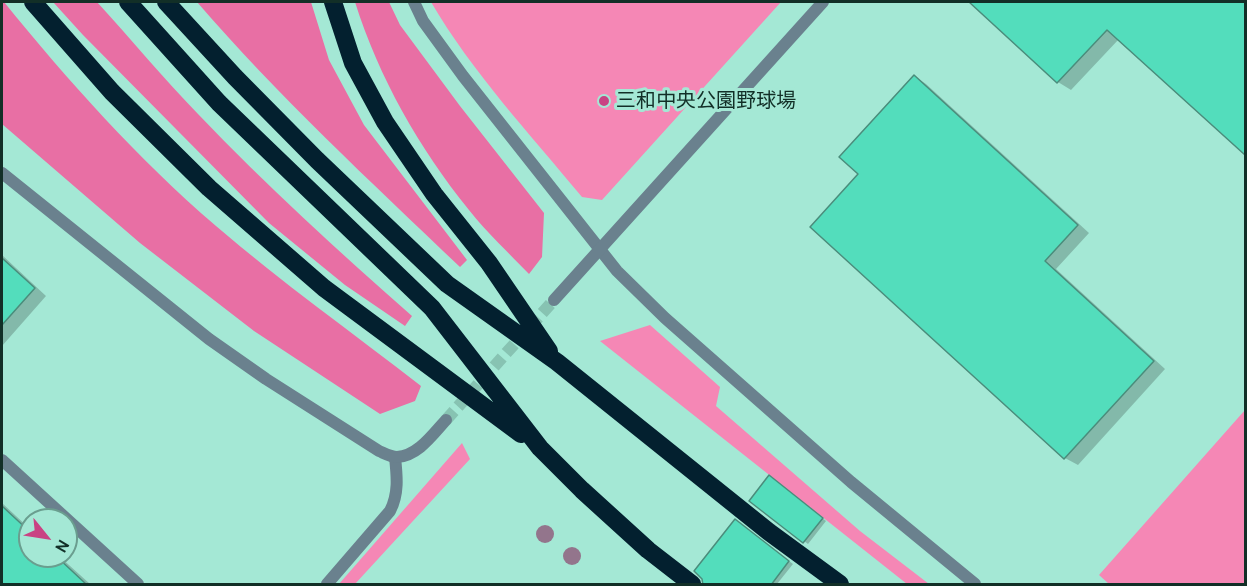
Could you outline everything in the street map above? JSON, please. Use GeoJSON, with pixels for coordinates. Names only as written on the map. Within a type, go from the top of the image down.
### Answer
{"type":"FeatureCollection","features":[{"type":"Feature","properties":{"kind":"highway"},"geometry":{"type":"LineString","coordinates":[[33,2],[112,92],[156,137],[264,236],[324,288],[540,448]]}},
{"type":"Feature","properties":{"kind":"highway"},"geometry":{"type":"LineString","coordinates":[[128,2],[219,103],[432,308],[540,448],[648,550],[692,585]]}},
{"type":"Feature","properties":{"kind":"highway"},"geometry":{"type":"LineString","coordinates":[[166,2],[235,77],[317,160],[447,284],[556,362],[840,585]]}},
{"type":"Feature","properties":{"kind":"highway"},"geometry":{"type":"LineString","coordinates":[[333,2],[353,63],[385,122],[434,194],[489,263],[556,362]]}},
{"type":"Feature","properties":{"kind":"street"},"geometry":{"type":"LineString","coordinates":[[414,2],[423,21],[463,76],[598,249],[630,284],[851,482],[975,585]]}},
{"type":"Feature","properties":{"kind":"street"},"geometry":{"type":"LineString","coordinates":[[554,300],[823,2]]}},
{"type":"Feature","properties":{"kind":"street"},"geometry":{"type":"LineString","coordinates":[[2,173],[219,345],[285,391],[379,451],[395,457],[417,449],[447,420]]}},
{"type":"Feature","properties":{"kind":"street"},"geometry":{"type":"LineString","coordinates":[[327,585],[390,512],[396,491],[395,457]]}},
{"type":"Feature","properties":{"kind":"street"},"geometry":{"type":"LineString","coordinates":[[2,460],[138,585]]}},
{"type":"Feature","properties":{"kind":"shaded area"},"geometry":{"type":"Polygon","coordinates":[[[2,2],[131,146],[187,200],[266,268],[421,386],[415,401],[380,414],[254,331],[140,243],[2,124],[2,2]]]}},
{"type":"Feature","properties":{"kind":"shaded area"},"geometry":{"type":"Polygon","coordinates":[[[53,2],[97,2],[185,100],[250,166],[412,316],[405,326],[345,285],[269,223],[53,2]]]}},
{"type":"Feature","properties":{"kind":"shaded area"},"geometry":{"type":"Polygon","coordinates":[[[197,2],[311,2],[329,60],[364,125],[467,260],[460,267],[392,203],[292,104],[197,2]]]}},
{"type":"Feature","properties":{"kind":"shaded area"},"geometry":{"type":"Polygon","coordinates":[[[355,2],[389,2],[400,25],[544,213],[542,257],[529,274],[469,210],[417,137],[388,85],[355,2]]]}},
{"type":"Feature","properties":{"kind":"shaded area","name":"三和中央公園野球場"},"geometry":{"type":"Polygon","coordinates":[[[431,2],[781,2],[602,200],[582,197],[483,78],[431,2]]]}},
{"type":"Feature","properties":{"kind":"shaded area"},"geometry":{"type":"Polygon","coordinates":[[[650,325],[720,387],[716,406],[860,531],[929,584],[907,584],[600,341],[650,325]]]}},
{"type":"Feature","properties":{"kind":"shaded area"},"geometry":{"type":"Polygon","coordinates":[[[1245,410],[1245,584],[1109,584],[1099,575],[1245,410]]]}},
{"type":"Feature","properties":{"kind":"shaded area"},"geometry":{"type":"Polygon","coordinates":[[[462,443],[470,459],[355,584],[339,584],[462,443]]]}},
{"type":"Feature","properties":{"kind":"building"},"geometry":{"type":"Polygon","coordinates":[[[969,2],[1245,2],[1245,155],[1107,30],[1057,83],[969,2]]]}},
{"type":"Feature","properties":{"kind":"building"},"geometry":{"type":"Polygon","coordinates":[[[914,75],[1078,225],[1045,261],[1154,361],[1064,459],[810,227],[858,174],[839,157],[914,75]]]}},
{"type":"Feature","properties":{"kind":"building"},"geometry":{"type":"Polygon","coordinates":[[[2,258],[35,288],[2,325],[2,258]]]}},
{"type":"Feature","properties":{"kind":"building"},"geometry":{"type":"Polygon","coordinates":[[[769,475],[823,518],[803,543],[749,501],[769,475]]]}},
{"type":"Feature","properties":{"kind":"building"},"geometry":{"type":"Polygon","coordinates":[[[2,506],[18,521],[18,568],[69,568],[87,585],[2,585],[2,506]]]}},
{"type":"Feature","properties":{"kind":"building"},"geometry":{"type":"Polygon","coordinates":[[[735,519],[789,561],[771,585],[703,585],[702,579],[694,571],[735,519]]]}},
{"type":"Feature","properties":{"kind":"tunnel"},"geometry":{"type":"LineString","coordinates":[[446,420],[554,300]]}},
{"type":"Feature","properties":{"kind":"place","name":"三和中央公園野球場"},"geometry":{"type":"Point","coordinates":[604,101]}}]}
